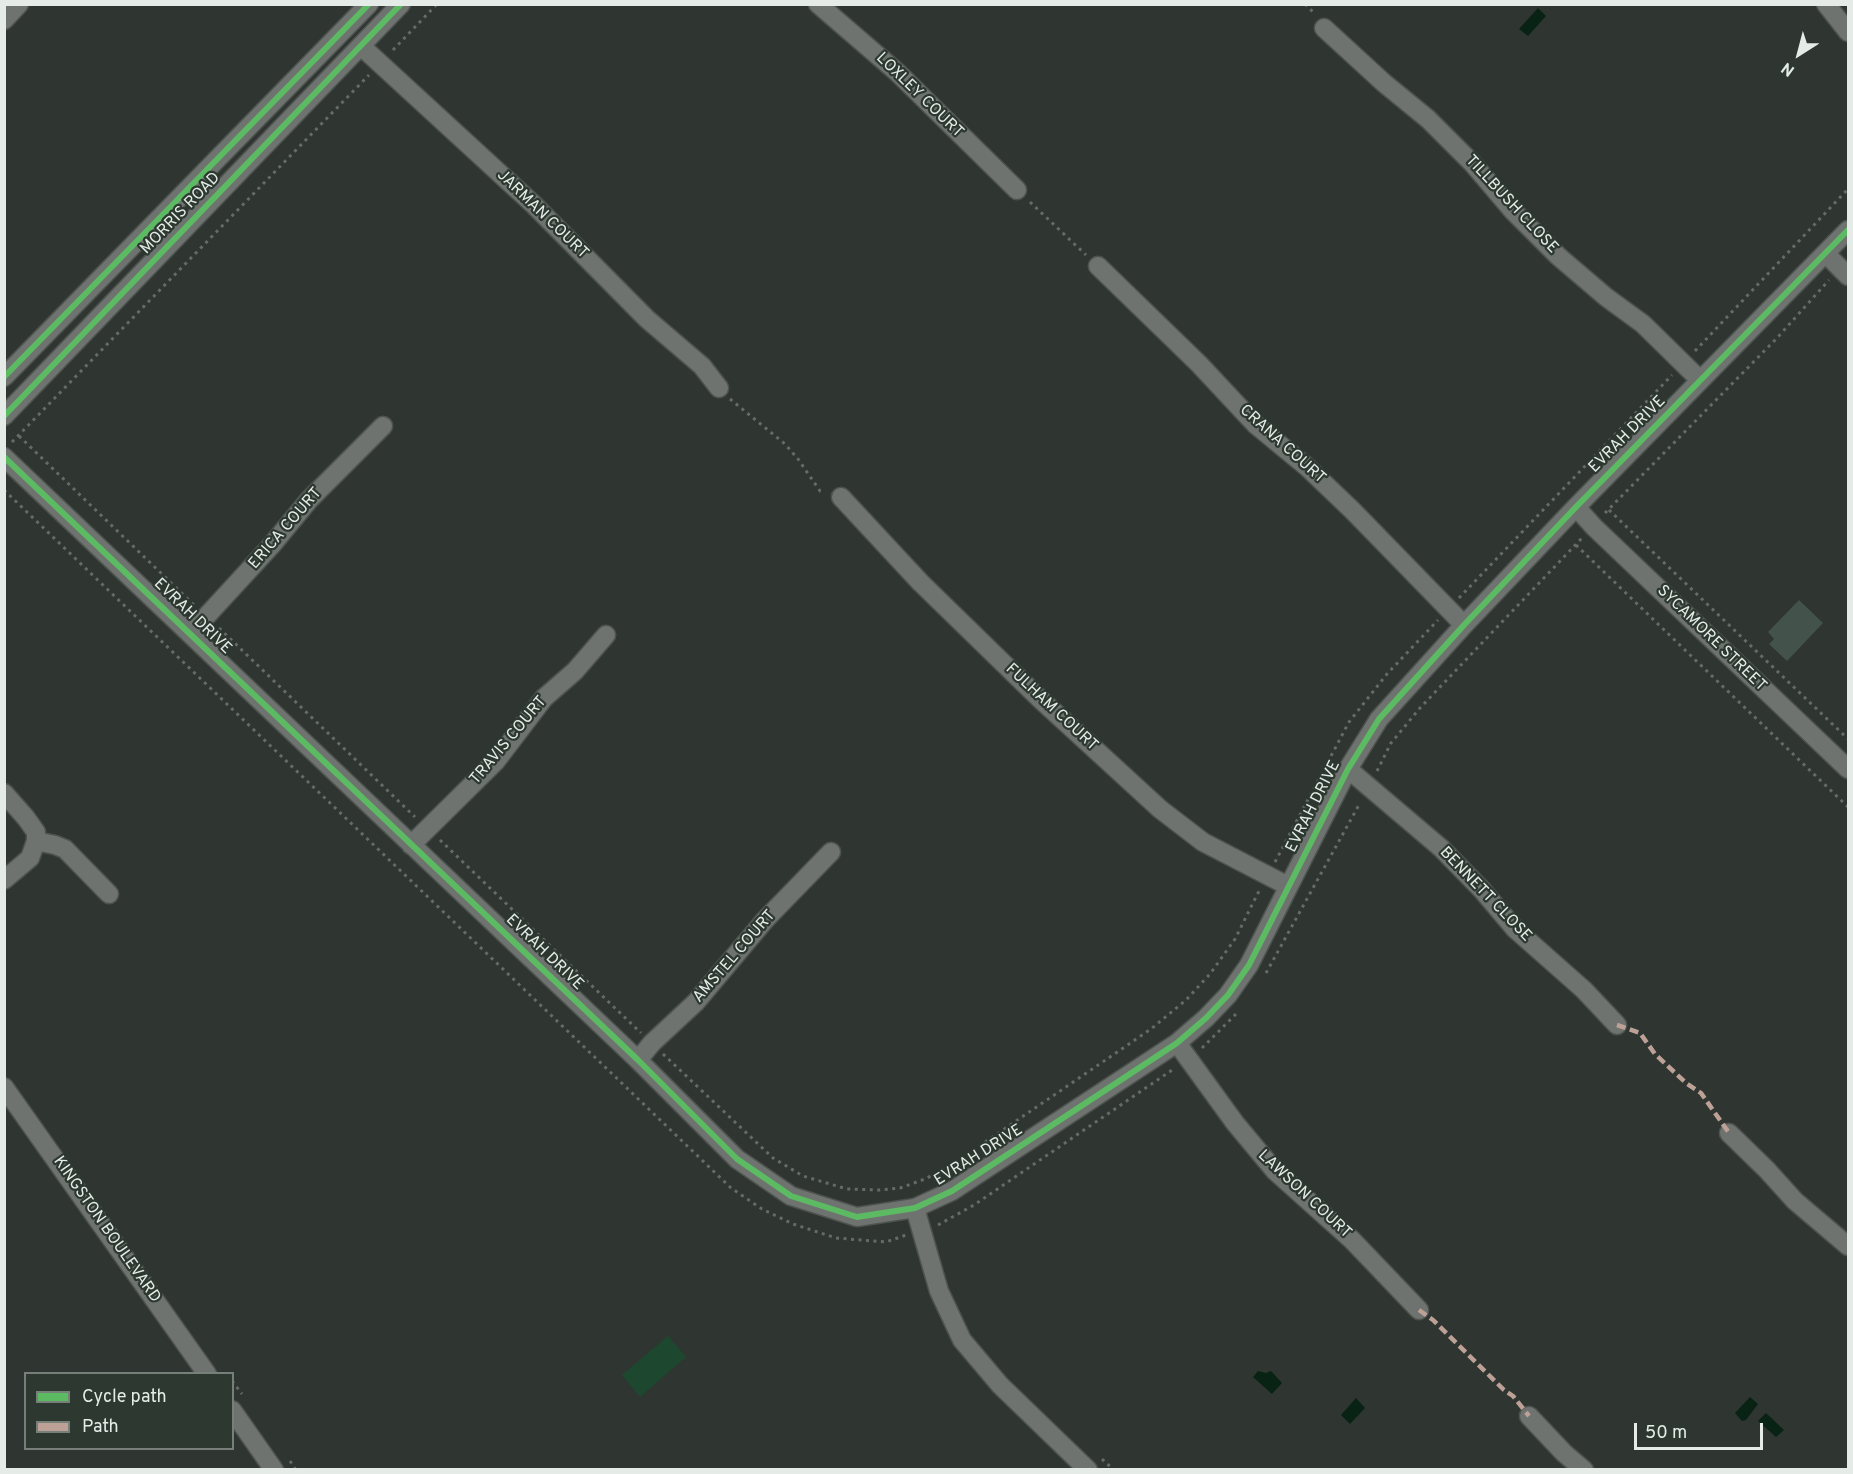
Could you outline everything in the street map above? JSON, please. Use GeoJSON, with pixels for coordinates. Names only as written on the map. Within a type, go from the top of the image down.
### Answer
{"type":"FeatureCollection","features":[{"type":"Feature","properties":{"kind":"street"},"geometry":{"type":"LineString","coordinates":[[4,20],[19,4]]}},
{"type":"Feature","properties":{"kind":"street","name":"MORRIS ROAD"},"geometry":{"type":"LineString","coordinates":[[4,377],[369,4]]}},
{"type":"Feature","properties":{"kind":"street","name":"MORRIS ROAD"},"geometry":{"type":"LineString","coordinates":[[4,416],[401,4]]}},
{"type":"Feature","properties":{"kind":"street","name":"LOXLEY COURT"},"geometry":{"type":"LineString","coordinates":[[818,4],[898,73],[1017,190]]}},
{"type":"Feature","properties":{"kind":"street"},"geometry":{"type":"LineString","coordinates":[[1826,4],[1848,32]]}},
{"type":"Feature","properties":{"kind":"street","name":"TILLBUSH CLOSE"},"geometry":{"type":"LineString","coordinates":[[1324,28],[1384,83],[1428,119],[1558,256],[1606,297],[1643,324],[1700,381]]}},
{"type":"Feature","properties":{"kind":"street","name":"JARMAN COURT"},"geometry":{"type":"LineString","coordinates":[[361,46],[533,204],[647,319],[702,366],[718,388]]}},
{"type":"Feature","properties":{"kind":"street","name":"EVRAH DRIVE"},"geometry":{"type":"LineString","coordinates":[[8,450],[190,634],[638,1060],[737,1159],[791,1196],[857,1217],[915,1208],[952,1191],[1177,1042],[1206,1018],[1249,965],[1348,769],[1379,719],[1576,507],[1848,230]]}},
{"type":"Feature","properties":{"kind":"street"},"geometry":{"type":"LineString","coordinates":[[1826,254],[1844,272]]}},
{"type":"Feature","properties":{"kind":"street","name":"CRANA COURT"},"geometry":{"type":"LineString","coordinates":[[1098,266],[1199,364],[1256,425],[1307,467],[1353,511],[1464,625]]}},
{"type":"Feature","properties":{"kind":"street","name":"ERICA COURT"},"geometry":{"type":"LineString","coordinates":[[190,634],[272,546],[309,500],[383,426]]}},
{"type":"Feature","properties":{"kind":"street","name":"FULHAM COURT"},"geometry":{"type":"LineString","coordinates":[[841,497],[921,582],[1040,698],[1160,809],[1203,842],[1288,886]]}},
{"type":"Feature","properties":{"kind":"street","name":"SYCAMORE STREET"},"geometry":{"type":"LineString","coordinates":[[1576,507],[1594,527],[1848,770]]}},
{"type":"Feature","properties":{"kind":"street","name":"TRAVIS COURT"},"geometry":{"type":"LineString","coordinates":[[411,845],[496,761],[544,698],[575,671],[606,635]]}},
{"type":"Feature","properties":{"kind":"street","name":"BENNETT CLOSE"},"geometry":{"type":"LineString","coordinates":[[1348,769],[1441,848],[1482,890],[1515,929],[1584,990],[1617,1025]]}},
{"type":"Feature","properties":{"kind":"street"},"geometry":{"type":"LineString","coordinates":[[4,793],[36,832],[36,841],[30,858],[4,880]]}},
{"type":"Feature","properties":{"kind":"street"},"geometry":{"type":"LineString","coordinates":[[36,841],[64,849],[109,894]]}},
{"type":"Feature","properties":{"kind":"street","name":"AMSTEL COURT"},"geometry":{"type":"LineString","coordinates":[[638,1060],[652,1043],[696,1002],[765,920],[831,852]]}},
{"type":"Feature","properties":{"kind":"street","name":"LAWSON COURT"},"geometry":{"type":"LineString","coordinates":[[1177,1042],[1235,1123],[1275,1171],[1352,1240],[1419,1310]]}},
{"type":"Feature","properties":{"kind":"street","name":"KINGSTON BOULEVARD"},"geometry":{"type":"LineString","coordinates":[[4,1087],[206,1372]]}},
{"type":"Feature","properties":{"kind":"street"},"geometry":{"type":"LineString","coordinates":[[1729,1133],[1795,1201],[1848,1246]]}},
{"type":"Feature","properties":{"kind":"street"},"geometry":{"type":"LineString","coordinates":[[915,1208],[939,1291],[962,1340],[1000,1385],[1093,1462]]}},
{"type":"Feature","properties":{"kind":"street"},"geometry":{"type":"LineString","coordinates":[[234,1413],[274,1470]]}},
{"type":"Feature","properties":{"kind":"street"},"geometry":{"type":"LineString","coordinates":[[1529,1416],[1564,1453],[1584,1470]]}},
{"type":"Feature","properties":{"kind":"path"},"geometry":{"type":"LineString","coordinates":[[8,450],[437,4]]}},
{"type":"Feature","properties":{"kind":"path"},"geometry":{"type":"LineString","coordinates":[[19,436],[773,1158],[803,1176],[847,1189],[900,1188],[925,1179],[950,1166],[1151,1029],[1186,1000],[1210,974],[1235,939],[1349,722],[1387,674],[1848,189]]}},
{"type":"Feature","properties":{"kind":"path"},"geometry":{"type":"LineString","coordinates":[[1017,190],[1098,266]]}},
{"type":"Feature","properties":{"kind":"path"},"geometry":{"type":"LineString","coordinates":[[1264,977],[1391,743],[1420,708],[1609,510],[1776,338],[1844,272]]}},
{"type":"Feature","properties":{"kind":"path"},"geometry":{"type":"LineString","coordinates":[[718,388],[785,444],[820,491],[841,497]]}},
{"type":"Feature","properties":{"kind":"path"},"geometry":{"type":"LineString","coordinates":[[4,490],[731,1188],[762,1209],[792,1224],[836,1238],[886,1242],[940,1225],[975,1205],[1189,1058],[1210,1042],[1240,1009]]}},
{"type":"Feature","properties":{"kind":"path"},"geometry":{"type":"LineString","coordinates":[[1609,510],[1848,740]]}},
{"type":"Feature","properties":{"kind":"path"},"geometry":{"type":"LineString","coordinates":[[1576,545],[1848,807]]}},
{"type":"Feature","properties":{"kind":"path"},"geometry":{"type":"LineString","coordinates":[[1093,1462],[1114,1470]]}},
{"type":"Feature","properties":{"kind":"shaded area"},"geometry":{"type":"Polygon","coordinates":[[[1538,8],[1546,16],[1528,36],[1519,29],[1538,8]]]}},
{"type":"Feature","properties":{"kind":"shaded area"},"geometry":{"type":"Polygon","coordinates":[[[668,1336],[686,1357],[640,1397],[622,1375],[668,1336]]]}},
{"type":"Feature","properties":{"kind":"shaded area"},"geometry":{"type":"Polygon","coordinates":[[[1258,1371],[1266,1373],[1271,1371],[1282,1383],[1272,1394],[1253,1377],[1258,1371]]]}},
{"type":"Feature","properties":{"kind":"shaded area"},"geometry":{"type":"Polygon","coordinates":[[[1750,1397],[1758,1404],[1746,1420],[1742,1421],[1735,1413],[1750,1397]]]}},
{"type":"Feature","properties":{"kind":"shaded area"},"geometry":{"type":"Polygon","coordinates":[[[1356,1398],[1365,1408],[1350,1424],[1341,1415],[1356,1398]]]}},
{"type":"Feature","properties":{"kind":"shaded area"},"geometry":{"type":"Polygon","coordinates":[[[1766,1413],[1784,1430],[1776,1437],[1758,1421],[1766,1413]]]}},
{"type":"Feature","properties":{"kind":"building"},"geometry":{"type":"Polygon","coordinates":[[[1799,600],[1823,623],[1787,661],[1769,644],[1774,639],[1768,632],[1799,600]]]}},
{"type":"Feature","properties":{"kind":"marked path"},"geometry":{"type":"LineString","coordinates":[[1617,1025],[1640,1033],[1655,1054],[1686,1083],[1701,1093],[1729,1133]]}},
{"type":"Feature","properties":{"kind":"marked path"},"geometry":{"type":"LineString","coordinates":[[1419,1310],[1433,1320],[1504,1390],[1513,1396],[1529,1416]]}},
{"type":"Feature","properties":{"kind":"cycle path"},"geometry":{"type":"LineString","coordinates":[[4,377],[369,4]]}},
{"type":"Feature","properties":{"kind":"cycle path"},"geometry":{"type":"LineString","coordinates":[[4,416],[401,4]]}},
{"type":"Feature","properties":{"kind":"cycle path"},"geometry":{"type":"LineString","coordinates":[[4,457],[638,1060],[737,1159],[791,1196],[857,1217],[915,1208],[952,1191],[1177,1043],[1206,1018],[1228,995],[1249,965],[1348,769],[1379,719],[1576,507],[1848,230]]}}]}
